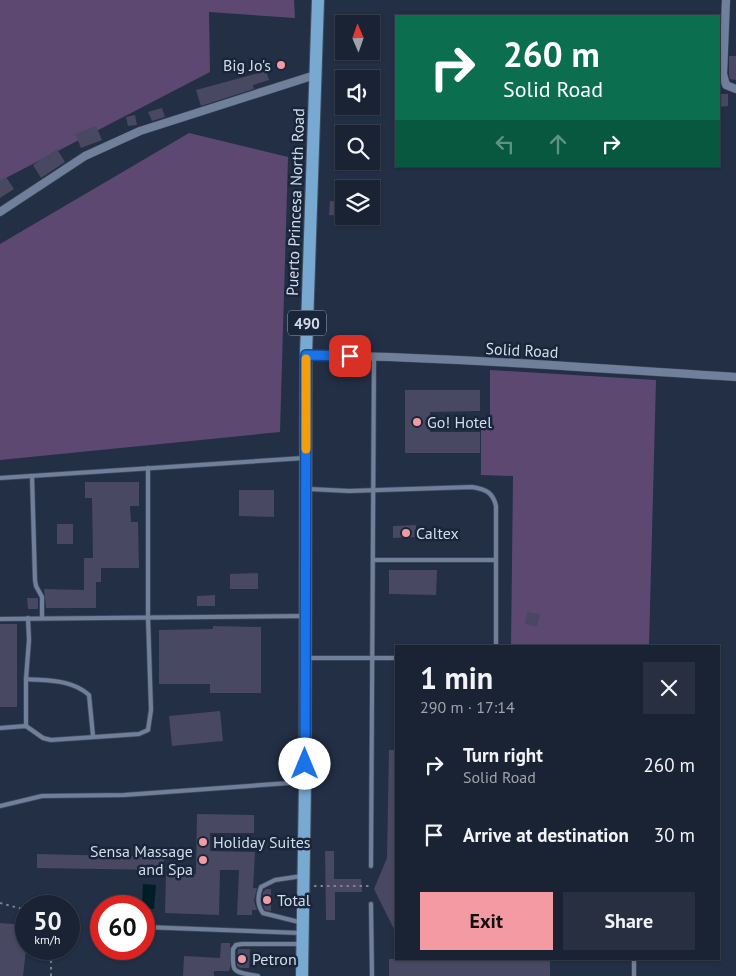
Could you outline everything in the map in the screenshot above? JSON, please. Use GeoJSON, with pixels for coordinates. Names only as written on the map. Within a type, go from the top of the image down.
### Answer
{"type":"FeatureCollection","features":[{"type":"Feature","properties":{"kind":"main road","name":"Puerto Princesa North Road"},"geometry":{"type":"LineString","coordinates":[[302,976],[305,782],[306,355],[318,0]]}},
{"type":"Feature","properties":{"kind":"street"},"geometry":{"type":"LineString","coordinates":[[726,0],[723,74],[726,85],[736,89]]}},
{"type":"Feature","properties":{"kind":"street"},"geometry":{"type":"LineString","coordinates":[[0,212],[85,156],[125,137],[315,75]]}},
{"type":"Feature","properties":{"kind":"street","name":"Solid Road"},"geometry":{"type":"LineString","coordinates":[[306,355],[576,366],[736,377]]}},
{"type":"Feature","properties":{"kind":"lane"},"geometry":{"type":"LineString","coordinates":[[371,866],[374,357]]}},
{"type":"Feature","properties":{"kind":"lane"},"geometry":{"type":"LineString","coordinates":[[0,478],[306,457]]}},
{"type":"Feature","properties":{"kind":"lane"},"geometry":{"type":"LineString","coordinates":[[0,728],[26,726],[46,740],[139,734],[148,730],[152,710],[148,617],[148,468]]}},
{"type":"Feature","properties":{"kind":"lane"},"geometry":{"type":"LineString","coordinates":[[32,476],[35,580],[42,597],[42,618]]}},
{"type":"Feature","properties":{"kind":"lane"},"geometry":{"type":"LineString","coordinates":[[305,489],[483,488],[495,498],[496,506],[496,645]]}},
{"type":"Feature","properties":{"kind":"lane"},"geometry":{"type":"LineString","coordinates":[[374,560],[495,560]]}},
{"type":"Feature","properties":{"kind":"lane"},"geometry":{"type":"LineString","coordinates":[[0,619],[305,616]]}},
{"type":"Feature","properties":{"kind":"lane"},"geometry":{"type":"LineString","coordinates":[[26,726],[28,618]]}},
{"type":"Feature","properties":{"kind":"lane"},"geometry":{"type":"LineString","coordinates":[[305,658],[395,658]]}},
{"type":"Feature","properties":{"kind":"lane"},"geometry":{"type":"LineString","coordinates":[[26,679],[68,682],[82,688],[89,696],[93,736]]}},
{"type":"Feature","properties":{"kind":"lane"},"geometry":{"type":"LineString","coordinates":[[0,806],[42,796],[124,795],[305,782]]}},
{"type":"Feature","properties":{"kind":"lane"},"geometry":{"type":"LineString","coordinates":[[303,933],[263,913],[258,902],[261,887],[275,880],[304,881]]}},
{"type":"Feature","properties":{"kind":"lane"},"geometry":{"type":"LineString","coordinates":[[371,904],[372,976]]}},
{"type":"Feature","properties":{"kind":"lane"},"geometry":{"type":"LineString","coordinates":[[155,927],[303,933]]}},
{"type":"Feature","properties":{"kind":"lane"},"geometry":{"type":"LineString","coordinates":[[258,976],[234,970],[232,967],[233,948],[236,945],[303,933]]}},
{"type":"Feature","properties":{"kind":"lane"},"geometry":{"type":"LineString","coordinates":[[634,960],[634,976]]}},
{"type":"Feature","properties":{"kind":"path"},"geometry":{"type":"LineString","coordinates":[[304,881],[371,886]]}},
{"type":"Feature","properties":{"kind":"path"},"geometry":{"type":"LineString","coordinates":[[0,903],[15,907]]}},
{"type":"Feature","properties":{"kind":"path"},"geometry":{"type":"LineString","coordinates":[[51,976],[52,960]]}},
{"type":"Feature","properties":{"kind":"shaded area"},"geometry":{"type":"Polygon","coordinates":[[[0,0],[294,0],[295,18],[209,12],[210,72],[0,181],[0,0]]]}},
{"type":"Feature","properties":{"kind":"shaded area"},"geometry":{"type":"Polygon","coordinates":[[[189,133],[288,157],[280,432],[0,460],[0,244],[189,133]]]}},
{"type":"Feature","properties":{"kind":"shaded area"},"geometry":{"type":"Polygon","coordinates":[[[490,370],[656,380],[649,645],[511,645],[513,476],[481,475],[481,420],[490,420],[490,370]]]}},
{"type":"Feature","properties":{"kind":"water"},"geometry":{"type":"Polygon","coordinates":[[[143,884],[156,885],[155,897],[155,895],[142,895],[143,884]]]}},
{"type":"Feature","properties":{"kind":"building"},"geometry":{"type":"Polygon","coordinates":[[[729,56],[736,56],[736,80],[730,79],[729,56]]]}},
{"type":"Feature","properties":{"kind":"building"},"geometry":{"type":"Polygon","coordinates":[[[266,71],[269,80],[253,85],[254,89],[201,106],[196,90],[266,71]]]}},
{"type":"Feature","properties":{"kind":"building"},"geometry":{"type":"Polygon","coordinates":[[[720,94],[728,94],[728,106],[720,107],[720,94]]]}},
{"type":"Feature","properties":{"kind":"building"},"geometry":{"type":"Polygon","coordinates":[[[162,108],[165,117],[152,121],[148,112],[162,108]]]}},
{"type":"Feature","properties":{"kind":"building"},"geometry":{"type":"Polygon","coordinates":[[[135,115],[137,125],[128,126],[126,117],[135,115]]]}},
{"type":"Feature","properties":{"kind":"building"},"geometry":{"type":"Polygon","coordinates":[[[96,126],[102,140],[81,148],[75,134],[96,126]]]}},
{"type":"Feature","properties":{"kind":"building"},"geometry":{"type":"Polygon","coordinates":[[[57,149],[65,162],[41,178],[33,165],[57,149]]]}},
{"type":"Feature","properties":{"kind":"building"},"geometry":{"type":"Polygon","coordinates":[[[6,177],[14,189],[0,198],[0,180],[6,177]]]}},
{"type":"Feature","properties":{"kind":"building"},"geometry":{"type":"Polygon","coordinates":[[[330,201],[335,201],[335,215],[329,215],[330,201]]]}},
{"type":"Feature","properties":{"kind":"building","name":"Go! Hotel"},"geometry":{"type":"Polygon","coordinates":[[[405,390],[480,390],[480,411],[430,412],[430,432],[480,432],[480,453],[405,453],[405,390]]]}},
{"type":"Feature","properties":{"kind":"building"},"geometry":{"type":"Polygon","coordinates":[[[85,482],[139,482],[139,506],[130,506],[131,522],[138,522],[139,568],[101,568],[101,582],[96,582],[96,608],[46,608],[44,589],[84,590],[84,558],[93,558],[92,498],[85,498],[85,482]]]}},
{"type":"Feature","properties":{"kind":"building"},"geometry":{"type":"Polygon","coordinates":[[[239,490],[274,490],[274,517],[239,516],[239,490]]]}},
{"type":"Feature","properties":{"kind":"building"},"geometry":{"type":"Polygon","coordinates":[[[57,524],[73,524],[73,544],[57,544],[57,524]]]}},
{"type":"Feature","properties":{"kind":"building"},"geometry":{"type":"Polygon","coordinates":[[[416,525],[416,537],[393,538],[393,526],[416,525]]]}},
{"type":"Feature","properties":{"kind":"building"},"geometry":{"type":"Polygon","coordinates":[[[389,570],[437,570],[436,595],[389,594],[389,570]]]}},
{"type":"Feature","properties":{"kind":"building"},"geometry":{"type":"Polygon","coordinates":[[[258,573],[258,589],[230,589],[230,574],[258,573]]]}},
{"type":"Feature","properties":{"kind":"building"},"geometry":{"type":"Polygon","coordinates":[[[215,595],[215,606],[197,606],[197,596],[215,595]]]}},
{"type":"Feature","properties":{"kind":"building"},"geometry":{"type":"Polygon","coordinates":[[[27,598],[38,598],[38,609],[28,609],[27,598]]]}},
{"type":"Feature","properties":{"kind":"building"},"geometry":{"type":"Polygon","coordinates":[[[527,612],[540,614],[537,627],[525,624],[527,612]]]}},
{"type":"Feature","properties":{"kind":"building"},"geometry":{"type":"Polygon","coordinates":[[[0,624],[17,624],[17,707],[0,707],[0,624]]]}},
{"type":"Feature","properties":{"kind":"building"},"geometry":{"type":"Polygon","coordinates":[[[213,626],[261,627],[261,693],[210,693],[210,684],[159,684],[159,630],[213,629],[213,626]]]}},
{"type":"Feature","properties":{"kind":"building"},"geometry":{"type":"Polygon","coordinates":[[[220,711],[223,741],[172,746],[169,716],[220,711]]]}},
{"type":"Feature","properties":{"kind":"building"},"geometry":{"type":"Polygon","coordinates":[[[389,750],[395,750],[395,931],[374,889],[387,858],[389,750]]]}},
{"type":"Feature","properties":{"kind":"building"},"geometry":{"type":"Polygon","coordinates":[[[197,814],[254,815],[254,833],[210,833],[210,851],[255,852],[253,888],[257,888],[254,901],[257,910],[252,910],[252,915],[237,915],[239,870],[220,870],[219,915],[165,913],[166,873],[196,874],[197,814]]]}},
{"type":"Feature","properties":{"kind":"building"},"geometry":{"type":"Polygon","coordinates":[[[325,851],[334,851],[334,879],[361,879],[362,892],[335,892],[335,920],[326,920],[325,851]]]}},
{"type":"Feature","properties":{"kind":"building"},"geometry":{"type":"Polygon","coordinates":[[[37,854],[164,857],[164,870],[37,868],[37,854]]]}},
{"type":"Feature","properties":{"kind":"building","name":"Total"},"geometry":{"type":"Polygon","coordinates":[[[266,889],[271,889],[271,911],[265,910],[262,903],[263,892],[266,889]]]}},
{"type":"Feature","properties":{"kind":"building"},"geometry":{"type":"Polygon","coordinates":[[[0,923],[15,924],[15,960],[25,960],[23,976],[0,976],[0,923]]]}},
{"type":"Feature","properties":{"kind":"building"},"geometry":{"type":"Polygon","coordinates":[[[221,943],[230,943],[229,971],[214,971],[214,976],[183,976],[184,956],[220,958],[221,943]]]}},
{"type":"Feature","properties":{"kind":"building","name":"Petron"},"geometry":{"type":"Polygon","coordinates":[[[238,949],[250,949],[249,968],[237,966],[238,949]]]}},
{"type":"Feature","properties":{"kind":"building"},"geometry":{"type":"Polygon","coordinates":[[[389,959],[550,960],[550,976],[389,976],[389,959]]]}},
{"type":"Feature","properties":{"kind":"slow traffic"},"geometry":{"type":"LineString","coordinates":[[306,359],[306,449]]}},
{"type":"Feature","properties":{"kind":"place","name":"Big Jo's"},"geometry":{"type":"Point","coordinates":[281,65]}},
{"type":"Feature","properties":{"kind":"place","name":"Go! Hotel"},"geometry":{"type":"Point","coordinates":[417,422]}},
{"type":"Feature","properties":{"kind":"place","name":"Caltex"},"geometry":{"type":"Point","coordinates":[406,533]}},
{"type":"Feature","properties":{"kind":"place","name":"Holiday Suites"},"geometry":{"type":"Point","coordinates":[203,842]}},
{"type":"Feature","properties":{"kind":"place","name":"Sensa Massage and Spa"},"geometry":{"type":"Point","coordinates":[203,860]}},
{"type":"Feature","properties":{"kind":"place","name":"Total"},"geometry":{"type":"Point","coordinates":[267,900]}},
{"type":"Feature","properties":{"kind":"place","name":"Petron"},"geometry":{"type":"Point","coordinates":[242,959]}},
{"type":"Feature","properties":{"kind":"route"},"geometry":{"type":"LineString","coordinates":[[305,764],[306,355],[350,356]]}}]}
